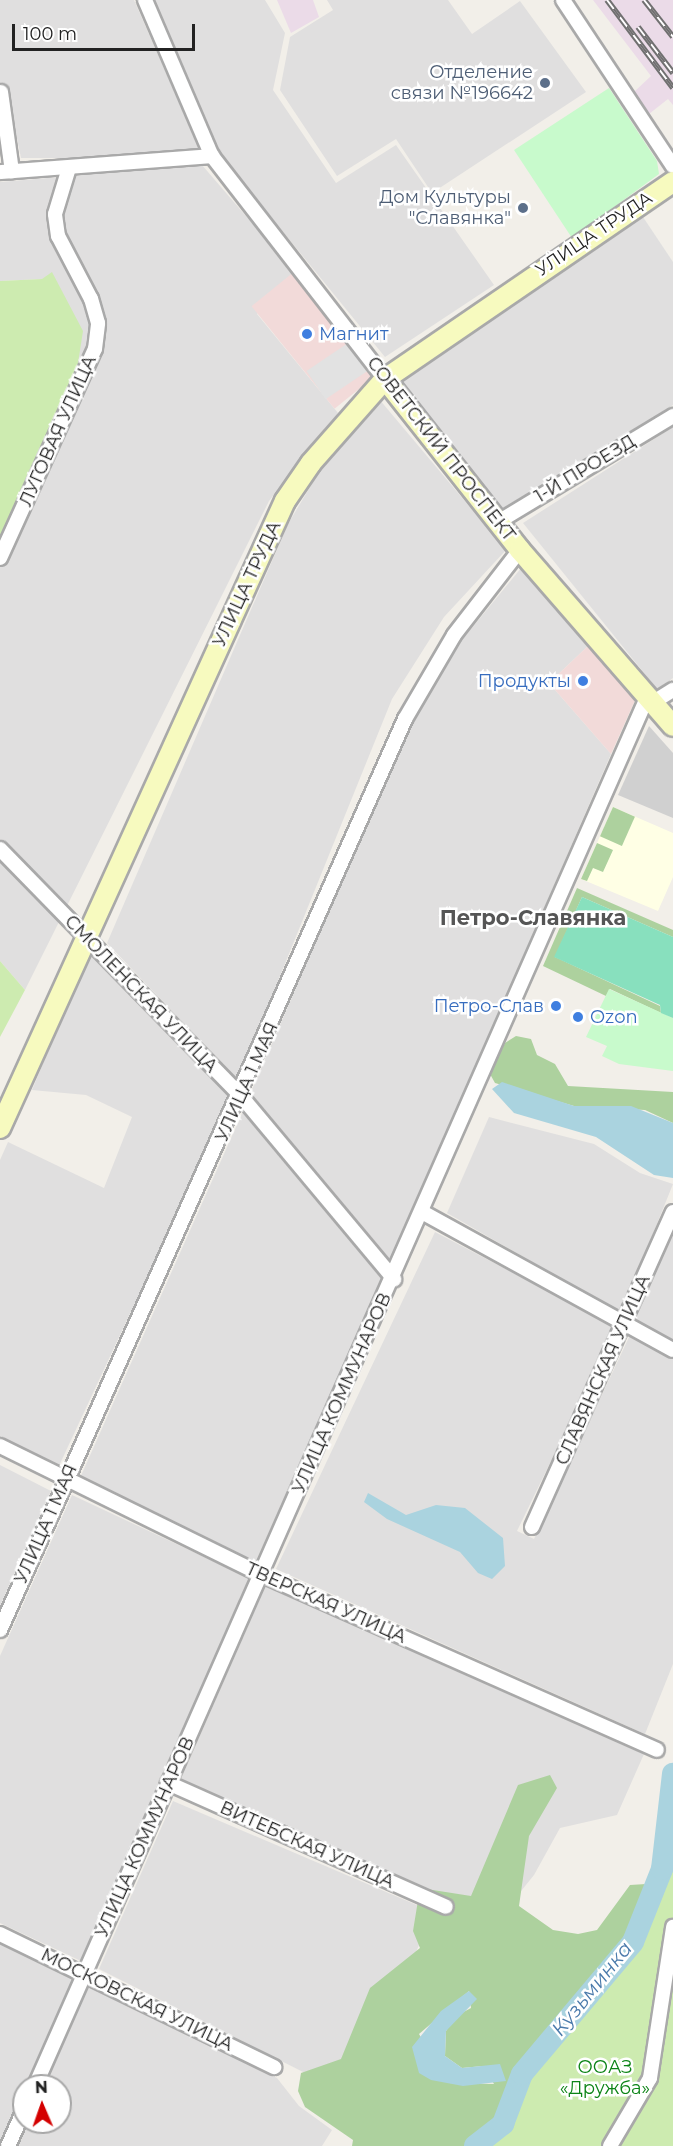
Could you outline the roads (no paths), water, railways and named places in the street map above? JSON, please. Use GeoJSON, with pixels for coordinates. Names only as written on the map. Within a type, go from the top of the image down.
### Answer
{"type":"FeatureCollection","features":[{"type":"Feature","properties":{"kind":"street","name":"СОВЕТСКИЙ ПРОСПЕКТ"},"geometry":{"type":"LineString","coordinates":[[145,0],[212,156],[520,550],[673,726]]}},
{"type":"Feature","properties":{"kind":"street"},"geometry":{"type":"LineString","coordinates":[[563,0],[673,165]]}},
{"type":"Feature","properties":{"kind":"street"},"geometry":{"type":"LineString","coordinates":[[1,92],[6,171],[212,156]]}},
{"type":"Feature","properties":{"kind":"street","name":"ЛУГОВАЯ УЛИЦА"},"geometry":{"type":"LineString","coordinates":[[0,558],[95,349],[98,323],[91,299],[58,236],[55,214],[69,168]]}},
{"type":"Feature","properties":{"kind":"street","name":"УЛИЦА ТРУДА"},"geometry":{"type":"LineString","coordinates":[[0,1128],[84,937],[285,501],[362,400],[385,379],[673,182]]}},
{"type":"Feature","properties":{"kind":"street","name":"1-Й ПРОЕЗД"},"geometry":{"type":"LineString","coordinates":[[498,522],[673,416]]}},
{"type":"Feature","properties":{"kind":"street","name":"УЛИЦА 1 МАЯ"},"geometry":{"type":"LineString","coordinates":[[0,1629],[241,1096],[405,719],[454,635],[520,550]]}},
{"type":"Feature","properties":{"kind":"street"},"geometry":{"type":"LineString","coordinates":[[649,700],[673,690]]}},
{"type":"Feature","properties":{"kind":"street","name":"УЛИЦА КОММУНАРОВ"},"geometry":{"type":"LineString","coordinates":[[40,2074],[649,700]]}},
{"type":"Feature","properties":{"kind":"street","name":"СМОЛЕНСКАЯ УЛИЦА"},"geometry":{"type":"LineString","coordinates":[[0,849],[241,1096],[394,1279]]}},
{"type":"Feature","properties":{"kind":"street"},"geometry":{"type":"LineString","coordinates":[[422,1212],[673,1350]]}},
{"type":"Feature","properties":{"kind":"street","name":"СЛАВЯНСКАЯ УЛИЦА"},"geometry":{"type":"LineString","coordinates":[[532,1527],[673,1212]]}},
{"type":"Feature","properties":{"kind":"street","name":"ТВЕРСКАЯ УЛИЦА"},"geometry":{"type":"LineString","coordinates":[[0,1446],[65,1482],[260,1574],[657,1750]]}},
{"type":"Feature","properties":{"kind":"street","name":"ВИТЕБСКАЯ УЛИЦА"},"geometry":{"type":"LineString","coordinates":[[168,1784],[446,1907]]}},
{"type":"Feature","properties":{"kind":"street"},"geometry":{"type":"LineString","coordinates":[[610,2146],[650,2078],[673,1927]]}},
{"type":"Feature","properties":{"kind":"street","name":"МОСКОВСКАЯ УЛИЦА"},"geometry":{"type":"LineString","coordinates":[[0,1934],[274,2067]]}},
{"type":"Feature","properties":{"kind":"water"},"geometry":{"type":"Polygon","coordinates":[[[502,1082],[574,1106],[631,1106],[673,1123],[673,1178],[654,1175],[596,1137],[514,1113],[492,1089],[502,1082]]]}},
{"type":"Feature","properties":{"kind":"water"},"geometry":{"type":"Polygon","coordinates":[[[368,1493],[406,1515],[436,1505],[465,1508],[503,1538],[505,1566],[492,1579],[478,1573],[460,1552],[387,1519],[364,1502],[368,1493]]]}},
{"type":"Feature","properties":{"kind":"water"},"geometry":{"type":"Polygon","coordinates":[[[469,1991],[477,1999],[446,2031],[445,2056],[462,2068],[500,2064],[506,2081],[463,2086],[431,2080],[419,2073],[412,2047],[441,2011],[469,1991]]]}},
{"type":"Feature","properties":{"kind":"waterway","name":"Кузьминка"},"geometry":{"type":"LineString","coordinates":[[475,2146],[503,2124],[522,2074],[633,1942],[662,1869],[673,1774]]}},
{"type":"Feature","properties":{"kind":"railway"},"geometry":{"type":"LineString","coordinates":[[607,0],[673,88]]}},
{"type":"Feature","properties":{"kind":"railway"},"geometry":{"type":"LineString","coordinates":[[644,0],[673,37]]}},
{"type":"Feature","properties":{"kind":"railway"},"geometry":{"type":"LineString","coordinates":[[638,27],[673,73]]}},
{"type":"Feature","properties":{"kind":"place","name":"Отделение связи №196642"},"geometry":{"type":"Point","coordinates":[545,83]}},
{"type":"Feature","properties":{"kind":"place","name":"Дом Культуры \"Славянка\""},"geometry":{"type":"Point","coordinates":[523,208]}},
{"type":"Feature","properties":{"kind":"place","name":"Магнит"},"geometry":{"type":"Point","coordinates":[307,334]}},
{"type":"Feature","properties":{"kind":"place","name":"Продукты"},"geometry":{"type":"Point","coordinates":[583,681]}},
{"type":"Feature","properties":{"kind":"place","name":"Петро-Слав"},"geometry":{"type":"Point","coordinates":[556,1006]}},
{"type":"Feature","properties":{"kind":"place","name":"Ozon"},"geometry":{"type":"Point","coordinates":[578,1017]}},
{"type":"Feature","properties":{"kind":"district","name":"Петро-Славянка"},"geometry":{"type":"Point","coordinates":[533,918]}},
{"type":"Feature","properties":{"kind":"park label","name":"ООАЗ «Дружба»"},"geometry":{"type":"Point","coordinates":[605,2078]}}]}
